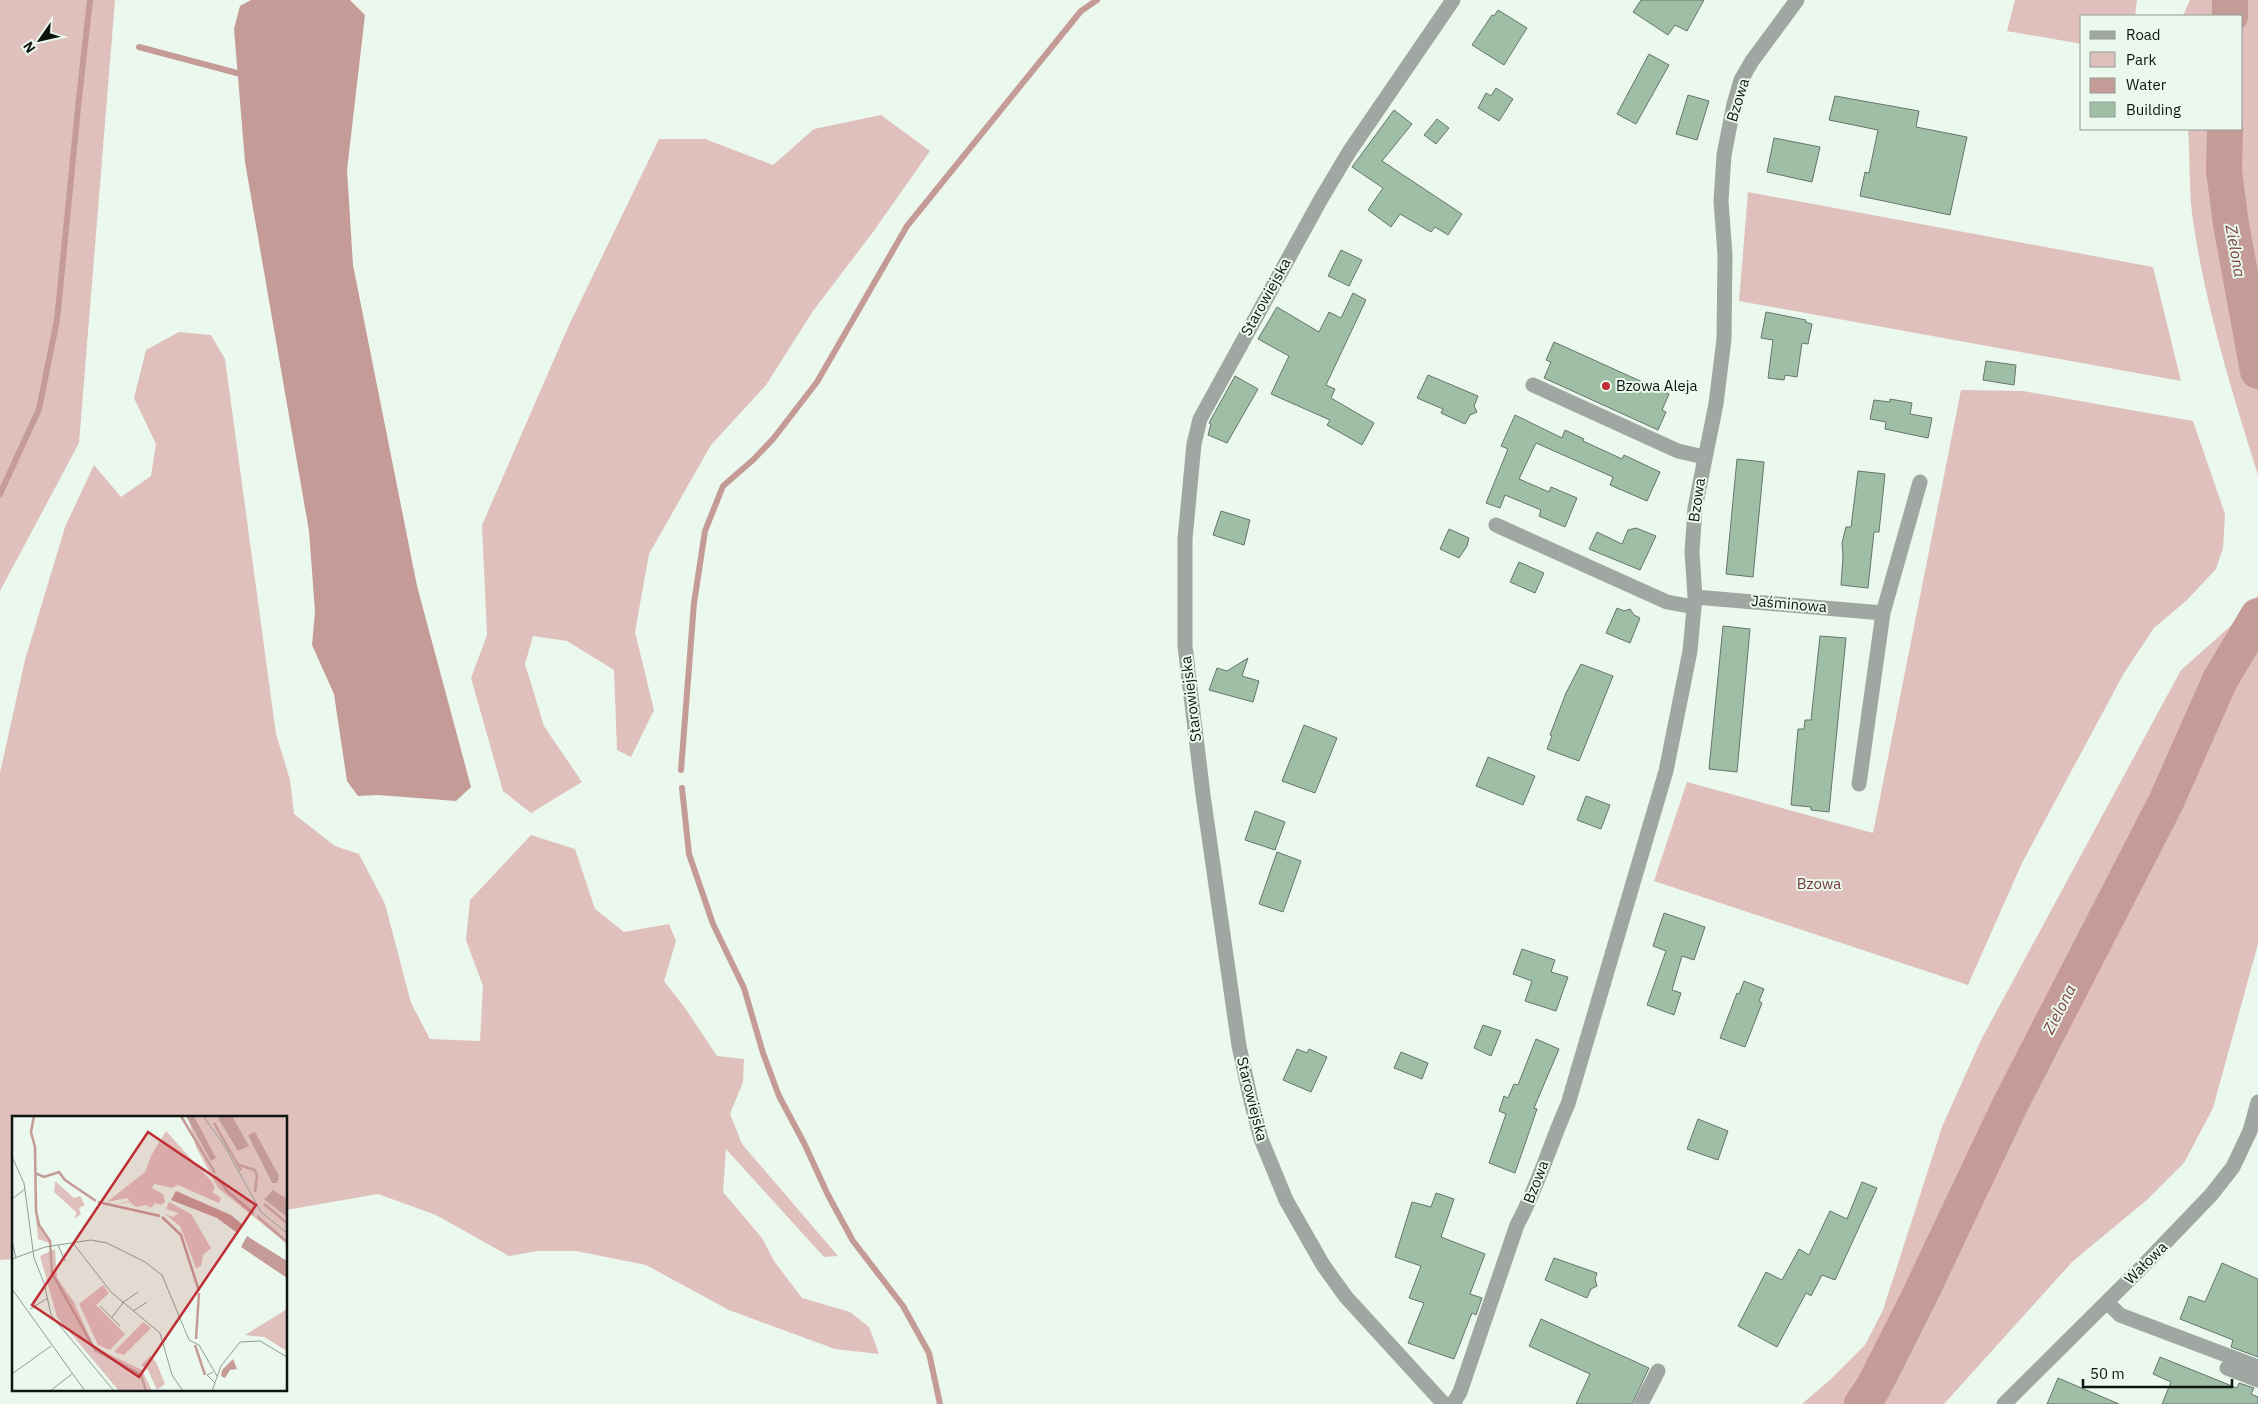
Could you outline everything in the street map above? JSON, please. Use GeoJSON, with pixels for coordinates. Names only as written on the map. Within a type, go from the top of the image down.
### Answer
{"type":"FeatureCollection","features":[{"type":"Feature","properties":{"kind":"street","name":"Starowiejska"},"geometry":{"type":"LineString","coordinates":[[1444,1404],[1346,1297],[1323,1265],[1286,1200],[1261,1139],[1239,1046],[1203,795],[1185,646],[1185,539],[1194,444],[1200,419],[1320,199],[1349,152],[1453,0]]}},
{"type":"Feature","properties":{"kind":"street","name":"Bzowa"},"geometry":{"type":"LineString","coordinates":[[1453,1404],[1463,1383],[1514,1234],[1530,1202],[1551,1142],[1568,1104],[1666,771],[1690,651],[1694,602],[1692,552],[1694,516],[1704,457],[1716,404],[1724,339],[1725,255],[1721,201],[1724,155],[1734,104],[1742,80],[1752,61],[1797,0]]}},
{"type":"Feature","properties":{"kind":"street"},"geometry":{"type":"LineString","coordinates":[[1533,385],[1678,451],[1704,457]]}},
{"type":"Feature","properties":{"kind":"street"},"geometry":{"type":"LineString","coordinates":[[1858,784],[1883,613],[1920,482]]}},
{"type":"Feature","properties":{"kind":"street","name":"Jaśminowa"},"geometry":{"type":"LineString","coordinates":[[1496,525],[1666,602],[1883,613]]}},
{"type":"Feature","properties":{"kind":"street","name":"Wałowa"},"geometry":{"type":"LineString","coordinates":[[2004,1404],[2211,1195],[2233,1167],[2250,1131],[2258,1102]]}},
{"type":"Feature","properties":{"kind":"street"},"geometry":{"type":"LineString","coordinates":[[2106,1302],[2120,1315],[2258,1367]]}},
{"type":"Feature","properties":{"kind":"street"},"geometry":{"type":"LineString","coordinates":[[2227,1368],[2258,1380]]}},
{"type":"Feature","properties":{"kind":"street"},"geometry":{"type":"LineString","coordinates":[[1641,1404],[1658,1371]]}},
{"type":"Feature","properties":{"kind":"green space"},"geometry":{"type":"Polygon","coordinates":[[[0,0],[115,0],[79,443],[0,591],[0,0]]]}},
{"type":"Feature","properties":{"kind":"green space"},"geometry":{"type":"Polygon","coordinates":[[[2015,0],[2137,0],[2135,15],[2080,15],[2080,44],[2007,31],[2015,0]]]}},
{"type":"Feature","properties":{"kind":"green space"},"geometry":{"type":"Polygon","coordinates":[[[2190,0],[2258,0],[2258,475],[2228,378],[2211,312],[2197,246],[2190,192],[2188,130],[2243,130],[2243,15],[2183,15],[2190,0]]]}},
{"type":"Feature","properties":{"kind":"green space"},"geometry":{"type":"Polygon","coordinates":[[[881,115],[930,151],[873,232],[813,311],[766,385],[711,445],[649,554],[635,632],[654,710],[631,757],[617,750],[614,670],[567,641],[533,636],[525,664],[544,726],[582,782],[531,813],[503,791],[471,678],[487,635],[482,525],[569,325],[659,139],[705,139],[773,165],[814,129],[881,115]]]}},
{"type":"Feature","properties":{"kind":"green space"},"geometry":{"type":"Polygon","coordinates":[[[1748,192],[2153,267],[2181,381],[1739,301],[1748,192]]]}},
{"type":"Feature","properties":{"kind":"green space"},"geometry":{"type":"Polygon","coordinates":[[[179,332],[211,335],[225,359],[276,734],[290,780],[294,814],[335,846],[359,854],[385,904],[411,1003],[430,1039],[480,1041],[483,986],[466,940],[470,900],[531,835],[575,849],[595,909],[624,932],[669,924],[676,941],[664,981],[685,1008],[717,1056],[744,1059],[743,1082],[730,1114],[742,1144],[838,1256],[824,1257],[726,1149],[723,1192],[762,1238],[774,1261],[802,1298],[850,1312],[869,1327],[879,1354],[835,1349],[729,1310],[646,1265],[576,1251],[538,1251],[509,1256],[436,1215],[378,1194],[288,1210],[288,1116],[12,1116],[12,1259],[0,1260],[0,773],[25,660],[65,527],[94,465],[121,497],[151,476],[156,444],[134,398],[146,350],[179,332]]]}},
{"type":"Feature","properties":{"kind":"green space"},"geometry":{"type":"Polygon","coordinates":[[[1961,390],[2023,391],[2193,421],[2225,514],[2223,548],[2216,569],[2187,600],[2154,628],[2124,673],[2022,863],[1968,985],[1654,881],[1687,782],[1873,833],[1961,390]]]}},
{"type":"Feature","properties":{"kind":"green space"},"geometry":{"type":"Polygon","coordinates":[[[2258,595],[2258,944],[2213,1108],[2184,1163],[2148,1199],[2072,1262],[1944,1404],[1802,1404],[1831,1379],[1865,1345],[1883,1310],[1942,1127],[1981,1040],[2181,670],[2243,615],[2258,595]]]}},
{"type":"Feature","properties":{"kind":"water"},"geometry":{"type":"Polygon","coordinates":[[[251,0],[350,0],[365,15],[347,170],[353,265],[417,586],[471,787],[456,801],[378,795],[358,796],[347,781],[334,694],[312,645],[315,612],[309,531],[245,162],[234,29],[240,6],[251,0]]]}},
{"type":"Feature","properties":{"kind":"building"},"geometry":{"type":"Polygon","coordinates":[[[1641,0],[1704,0],[1687,31],[1675,25],[1668,35],[1633,12],[1641,0]]]}},
{"type":"Feature","properties":{"kind":"building"},"geometry":{"type":"Polygon","coordinates":[[[1498,10],[1527,28],[1504,65],[1472,45],[1492,15],[1494,16],[1498,10]]]}},
{"type":"Feature","properties":{"kind":"building"},"geometry":{"type":"Polygon","coordinates":[[[1649,54],[1669,65],[1636,124],[1617,114],[1649,54]]]}},
{"type":"Feature","properties":{"kind":"building"},"geometry":{"type":"Polygon","coordinates":[[[1496,88],[1513,99],[1499,121],[1478,108],[1486,93],[1491,96],[1496,88]]]}},
{"type":"Feature","properties":{"kind":"building"},"geometry":{"type":"Polygon","coordinates":[[[1688,95],[1709,101],[1697,140],[1676,134],[1688,95]]]}},
{"type":"Feature","properties":{"kind":"building"},"geometry":{"type":"Polygon","coordinates":[[[1835,96],[1919,111],[1916,127],[1967,137],[1950,215],[1860,196],[1865,172],[1869,173],[1878,130],[1829,120],[1835,96]]]}},
{"type":"Feature","properties":{"kind":"building"},"geometry":{"type":"Polygon","coordinates":[[[1394,110],[1412,124],[1382,161],[1462,214],[1448,235],[1435,227],[1431,232],[1400,214],[1391,227],[1368,210],[1383,188],[1352,167],[1394,110]]]}},
{"type":"Feature","properties":{"kind":"building"},"geometry":{"type":"Polygon","coordinates":[[[1437,119],[1449,128],[1436,144],[1424,135],[1437,119]]]}},
{"type":"Feature","properties":{"kind":"building"},"geometry":{"type":"Polygon","coordinates":[[[1774,138],[1820,147],[1812,182],[1767,172],[1774,138]]]}},
{"type":"Feature","properties":{"kind":"building"},"geometry":{"type":"Polygon","coordinates":[[[1341,250],[1362,260],[1349,286],[1328,276],[1341,250]]]}},
{"type":"Feature","properties":{"kind":"building"},"geometry":{"type":"Polygon","coordinates":[[[1353,293],[1366,300],[1326,385],[1335,389],[1331,398],[1374,423],[1362,445],[1327,425],[1330,420],[1271,394],[1289,356],[1258,339],[1277,307],[1319,332],[1329,312],[1341,318],[1353,293]]]}},
{"type":"Feature","properties":{"kind":"building"},"geometry":{"type":"Polygon","coordinates":[[[1766,312],[1806,320],[1805,322],[1812,324],[1808,344],[1802,343],[1797,377],[1785,375],[1784,380],[1768,378],[1773,340],[1761,338],[1766,312]]]}},
{"type":"Feature","properties":{"kind":"building","name":"Bzowa Aleja"},"geometry":{"type":"Polygon","coordinates":[[[1554,342],[1669,394],[1662,410],[1666,412],[1658,430],[1544,378],[1551,362],[1546,360],[1554,342]]]}},
{"type":"Feature","properties":{"kind":"building"},"geometry":{"type":"Polygon","coordinates":[[[1986,361],[2016,365],[2014,385],[1983,380],[1986,361]]]}},
{"type":"Feature","properties":{"kind":"building"},"geometry":{"type":"Polygon","coordinates":[[[1428,375],[1478,396],[1474,406],[1477,412],[1470,415],[1465,424],[1441,413],[1443,409],[1417,398],[1428,375]]]}},
{"type":"Feature","properties":{"kind":"building"},"geometry":{"type":"Polygon","coordinates":[[[1235,376],[1258,389],[1227,443],[1208,435],[1211,424],[1209,423],[1235,376]]]}},
{"type":"Feature","properties":{"kind":"building"},"geometry":{"type":"Polygon","coordinates":[[[1890,399],[1912,403],[1910,414],[1932,418],[1928,438],[1885,429],[1886,422],[1870,419],[1874,400],[1890,402],[1890,399]]]}},
{"type":"Feature","properties":{"kind":"building"},"geometry":{"type":"Polygon","coordinates":[[[1515,415],[1562,438],[1565,430],[1584,439],[1583,441],[1622,459],[1624,455],[1660,472],[1647,501],[1610,485],[1613,477],[1536,443],[1519,479],[1549,492],[1551,487],[1577,498],[1565,527],[1539,516],[1541,510],[1505,495],[1500,508],[1486,503],[1508,449],[1501,446],[1515,415]]]}},
{"type":"Feature","properties":{"kind":"building"},"geometry":{"type":"Polygon","coordinates":[[[1737,459],[1764,462],[1753,577],[1726,574],[1737,459]]]}},
{"type":"Feature","properties":{"kind":"building"},"geometry":{"type":"Polygon","coordinates":[[[1858,471],[1885,474],[1879,532],[1874,532],[1868,588],[1841,585],[1842,543],[1846,527],[1851,527],[1858,471]]]}},
{"type":"Feature","properties":{"kind":"building"},"geometry":{"type":"Polygon","coordinates":[[[1221,511],[1250,520],[1244,545],[1213,535],[1221,511]]]}},
{"type":"Feature","properties":{"kind":"building"},"geometry":{"type":"Polygon","coordinates":[[[1636,528],[1656,536],[1640,570],[1589,549],[1597,532],[1622,544],[1628,530],[1636,528]]]}},
{"type":"Feature","properties":{"kind":"building"},"geometry":{"type":"Polygon","coordinates":[[[1449,529],[1469,538],[1467,546],[1459,558],[1440,549],[1449,529]]]}},
{"type":"Feature","properties":{"kind":"building"},"geometry":{"type":"Polygon","coordinates":[[[1519,562],[1544,573],[1535,593],[1510,582],[1519,562]]]}},
{"type":"Feature","properties":{"kind":"building"},"geometry":{"type":"Polygon","coordinates":[[[1617,608],[1624,611],[1630,609],[1634,615],[1640,618],[1630,643],[1606,633],[1617,608]]]}},
{"type":"Feature","properties":{"kind":"building"},"geometry":{"type":"Polygon","coordinates":[[[1723,626],[1750,629],[1737,772],[1709,769],[1723,626]]]}},
{"type":"Feature","properties":{"kind":"building"},"geometry":{"type":"Polygon","coordinates":[[[1820,636],[1846,638],[1829,812],[1811,810],[1811,807],[1791,805],[1798,729],[1804,729],[1805,720],[1811,720],[1820,636]]]}},
{"type":"Feature","properties":{"kind":"building"},"geometry":{"type":"Polygon","coordinates":[[[1248,658],[1242,676],[1259,681],[1253,702],[1209,690],[1217,668],[1227,671],[1248,658]]]}},
{"type":"Feature","properties":{"kind":"building"},"geometry":{"type":"Polygon","coordinates":[[[1581,664],[1613,676],[1579,761],[1547,749],[1552,736],[1550,735],[1566,693],[1581,664]]]}},
{"type":"Feature","properties":{"kind":"building"},"geometry":{"type":"Polygon","coordinates":[[[1304,725],[1337,738],[1315,793],[1282,781],[1304,725]]]}},
{"type":"Feature","properties":{"kind":"building"},"geometry":{"type":"Polygon","coordinates":[[[1488,757],[1535,776],[1523,805],[1476,786],[1488,757]]]}},
{"type":"Feature","properties":{"kind":"building"},"geometry":{"type":"Polygon","coordinates":[[[1586,796],[1610,805],[1601,829],[1577,820],[1586,796]]]}},
{"type":"Feature","properties":{"kind":"building"},"geometry":{"type":"Polygon","coordinates":[[[1255,811],[1285,822],[1275,850],[1245,840],[1255,811]]]}},
{"type":"Feature","properties":{"kind":"building"},"geometry":{"type":"Polygon","coordinates":[[[1277,852],[1301,861],[1283,912],[1259,904],[1277,852]]]}},
{"type":"Feature","properties":{"kind":"building"},"geometry":{"type":"Polygon","coordinates":[[[1664,913],[1705,927],[1694,960],[1682,956],[1672,990],[1681,993],[1674,1015],[1647,1005],[1666,951],[1653,946],[1664,913]]]}},
{"type":"Feature","properties":{"kind":"building"},"geometry":{"type":"Polygon","coordinates":[[[1522,949],[1555,960],[1551,972],[1568,977],[1556,1011],[1525,1001],[1532,981],[1513,974],[1522,949]]]}},
{"type":"Feature","properties":{"kind":"building"},"geometry":{"type":"Polygon","coordinates":[[[1744,981],[1764,989],[1759,1001],[1762,1003],[1745,1047],[1720,1038],[1737,993],[1739,994],[1744,981]]]}},
{"type":"Feature","properties":{"kind":"building"},"geometry":{"type":"Polygon","coordinates":[[[1483,1025],[1501,1031],[1491,1056],[1474,1048],[1483,1025]]]}},
{"type":"Feature","properties":{"kind":"building"},"geometry":{"type":"Polygon","coordinates":[[[1536,1039],[1559,1049],[1534,1108],[1537,1109],[1515,1173],[1489,1163],[1506,1114],[1499,1111],[1504,1096],[1508,1098],[1514,1084],[1518,1085],[1536,1039]]]}},
{"type":"Feature","properties":{"kind":"building"},"geometry":{"type":"Polygon","coordinates":[[[1297,1049],[1307,1053],[1309,1049],[1327,1057],[1311,1092],[1283,1080],[1297,1049]]]}},
{"type":"Feature","properties":{"kind":"building"},"geometry":{"type":"Polygon","coordinates":[[[1401,1052],[1428,1063],[1422,1079],[1394,1068],[1401,1052]]]}},
{"type":"Feature","properties":{"kind":"building"},"geometry":{"type":"Polygon","coordinates":[[[1698,1119],[1728,1131],[1718,1160],[1687,1149],[1698,1119]]]}},
{"type":"Feature","properties":{"kind":"building"},"geometry":{"type":"Polygon","coordinates":[[[1862,1182],[1877,1188],[1835,1280],[1822,1275],[1811,1296],[1806,1293],[1777,1347],[1738,1326],[1766,1272],[1782,1280],[1799,1249],[1809,1255],[1830,1211],[1847,1219],[1862,1182]]]}},
{"type":"Feature","properties":{"kind":"building"},"geometry":{"type":"Polygon","coordinates":[[[1436,1193],[1454,1199],[1441,1237],[1485,1254],[1470,1294],[1482,1298],[1476,1315],[1472,1313],[1454,1359],[1408,1343],[1424,1303],[1409,1298],[1421,1266],[1395,1257],[1412,1202],[1431,1207],[1436,1193]]]}},
{"type":"Feature","properties":{"kind":"building"},"geometry":{"type":"Polygon","coordinates":[[[1554,1258],[1597,1273],[1595,1279],[1597,1286],[1591,1289],[1587,1298],[1545,1280],[1554,1258]]]}},
{"type":"Feature","properties":{"kind":"building"},"geometry":{"type":"Polygon","coordinates":[[[2222,1263],[2258,1279],[2258,1357],[2231,1347],[2233,1340],[2180,1319],[2189,1296],[2205,1302],[2222,1263]]]}},
{"type":"Feature","properties":{"kind":"building"},"geometry":{"type":"Polygon","coordinates":[[[1541,1319],[1649,1368],[1632,1404],[1576,1404],[1590,1374],[1529,1346],[1541,1319]]]}},
{"type":"Feature","properties":{"kind":"building"},"geometry":{"type":"Polygon","coordinates":[[[2160,1357],[2237,1388],[2239,1383],[2254,1388],[2251,1394],[2258,1397],[2258,1404],[2162,1404],[2171,1382],[2153,1374],[2160,1357]]]}},
{"type":"Feature","properties":{"kind":"building"},"geometry":{"type":"Polygon","coordinates":[[[2058,1378],[2119,1404],[2047,1404],[2058,1378]]]}},
{"type":"Feature","properties":{"kind":"waterway"},"geometry":{"type":"LineString","coordinates":[[0,494],[39,409],[57,320],[90,0]]}},
{"type":"Feature","properties":{"kind":"waterway"},"geometry":{"type":"LineString","coordinates":[[681,770],[694,603],[705,531],[723,486],[753,460],[773,439],[817,382],[907,226],[1081,11],[1097,0]]}},
{"type":"Feature","properties":{"kind":"waterway","name":"Zielona"},"geometry":{"type":"LineString","coordinates":[[2230,0],[2230,15]]}},
{"type":"Feature","properties":{"kind":"waterway"},"geometry":{"type":"LineString","coordinates":[[139,47],[237,73]]}},
{"type":"Feature","properties":{"kind":"waterway","name":"Zielona"},"geometry":{"type":"LineString","coordinates":[[2225,130],[2224,171],[2231,224],[2258,371]]}},
{"type":"Feature","properties":{"kind":"waterway","name":"Zielona"},"geometry":{"type":"LineString","coordinates":[[1862,1404],[1873,1388],[1918,1299],[2010,1105],[2166,802],[2220,680],[2258,616]]}},
{"type":"Feature","properties":{"kind":"waterway"},"geometry":{"type":"LineString","coordinates":[[682,788],[689,854],[713,924],[744,988],[763,1053],[779,1096],[853,1241],[903,1306],[929,1353],[940,1404]]}},
{"type":"Feature","properties":{"kind":"place","name":"Bzowa Aleja"},"geometry":{"type":"Point","coordinates":[1606,386]}}]}
